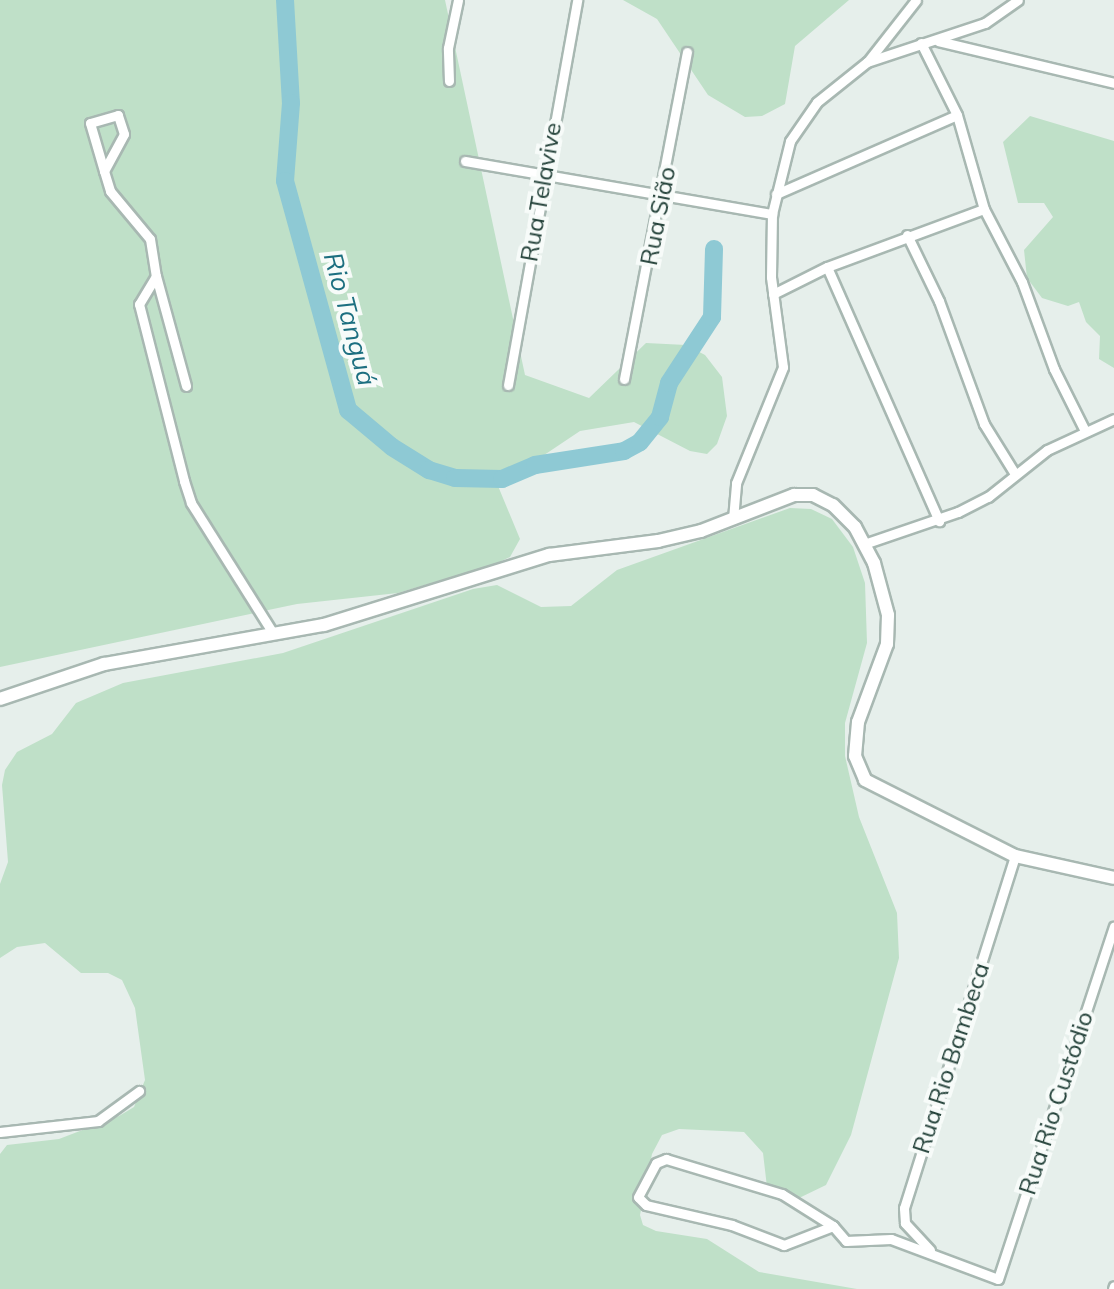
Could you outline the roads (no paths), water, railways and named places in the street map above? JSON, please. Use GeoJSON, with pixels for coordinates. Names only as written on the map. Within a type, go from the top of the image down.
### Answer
{"type":"FeatureCollection","features":[{"type":"Feature","properties":{"kind":"main road"},"geometry":{"type":"LineString","coordinates":[[0,699],[104,664],[273,633],[398,605],[549,555],[658,541],[733,519],[794,495],[813,495],[833,505],[864,544],[888,615],[887,644],[858,722],[855,756],[865,780],[1015,856],[1114,878]]}},
{"type":"Feature","properties":{"kind":"street"},"geometry":{"type":"LineString","coordinates":[[449,81],[448,48],[458,0]]}},
{"type":"Feature","properties":{"kind":"street","name":"Rua Telavive"},"geometry":{"type":"LineString","coordinates":[[508,385],[577,0]]}},
{"type":"Feature","properties":{"kind":"street"},"geometry":{"type":"LineString","coordinates":[[733,519],[736,483],[783,367],[773,294],[772,214],[790,141],[817,102],[867,62],[916,0]]}},
{"type":"Feature","properties":{"kind":"street"},"geometry":{"type":"LineString","coordinates":[[867,62],[985,23],[1018,0]]}},
{"type":"Feature","properties":{"kind":"street"},"geometry":{"type":"LineString","coordinates":[[938,41],[1114,83]]}},
{"type":"Feature","properties":{"kind":"street"},"geometry":{"type":"LineString","coordinates":[[921,43],[957,115],[984,209],[1022,282],[1054,369],[1085,431]]}},
{"type":"Feature","properties":{"kind":"street","name":"Rua Sião"},"geometry":{"type":"LineString","coordinates":[[624,379],[663,196],[687,52]]}},
{"type":"Feature","properties":{"kind":"street"},"geometry":{"type":"LineString","coordinates":[[104,171],[124,134],[118,115],[90,123],[104,171],[110,191],[150,239],[156,276],[186,386]]}},
{"type":"Feature","properties":{"kind":"street"},"geometry":{"type":"LineString","coordinates":[[776,194],[957,115]]}},
{"type":"Feature","properties":{"kind":"street"},"geometry":{"type":"LineString","coordinates":[[465,161],[772,214]]}},
{"type":"Feature","properties":{"kind":"street"},"geometry":{"type":"LineString","coordinates":[[773,294],[827,267],[984,209]]}},
{"type":"Feature","properties":{"kind":"street"},"geometry":{"type":"LineString","coordinates":[[907,235],[939,301],[984,424],[1015,474]]}},
{"type":"Feature","properties":{"kind":"street"},"geometry":{"type":"LineString","coordinates":[[827,267],[939,521]]}},
{"type":"Feature","properties":{"kind":"street"},"geometry":{"type":"LineString","coordinates":[[156,276],[139,304],[187,492],[273,633]]}},
{"type":"Feature","properties":{"kind":"street"},"geometry":{"type":"LineString","coordinates":[[864,544],[939,521],[988,497],[1015,474],[1085,431],[1114,419]]}},
{"type":"Feature","properties":{"kind":"street","name":"Rua Rio Bambeca"},"geometry":{"type":"LineString","coordinates":[[932,1252],[905,1223],[904,1208],[1015,856]]}},
{"type":"Feature","properties":{"kind":"street","name":"Rua Rio Custódio"},"geometry":{"type":"LineString","coordinates":[[932,1252],[998,1279],[1114,927]]}},
{"type":"Feature","properties":{"kind":"street"},"geometry":{"type":"LineString","coordinates":[[0,1132],[98,1121],[139,1091]]}},
{"type":"Feature","properties":{"kind":"street"},"geometry":{"type":"LineString","coordinates":[[833,1226],[784,1245],[732,1225],[646,1205],[638,1197],[656,1163],[666,1159],[772,1190],[833,1226],[853,1243],[891,1239],[932,1252]]}},
{"type":"Feature","properties":{"kind":"waterway","name":"Rio Tanguá"},"geometry":{"type":"LineString","coordinates":[[285,0],[291,103],[285,181],[348,410],[392,447],[429,470],[455,478],[502,479],[535,465],[624,451],[640,442],[660,417],[669,383],[712,317],[714,249]]}}]}
